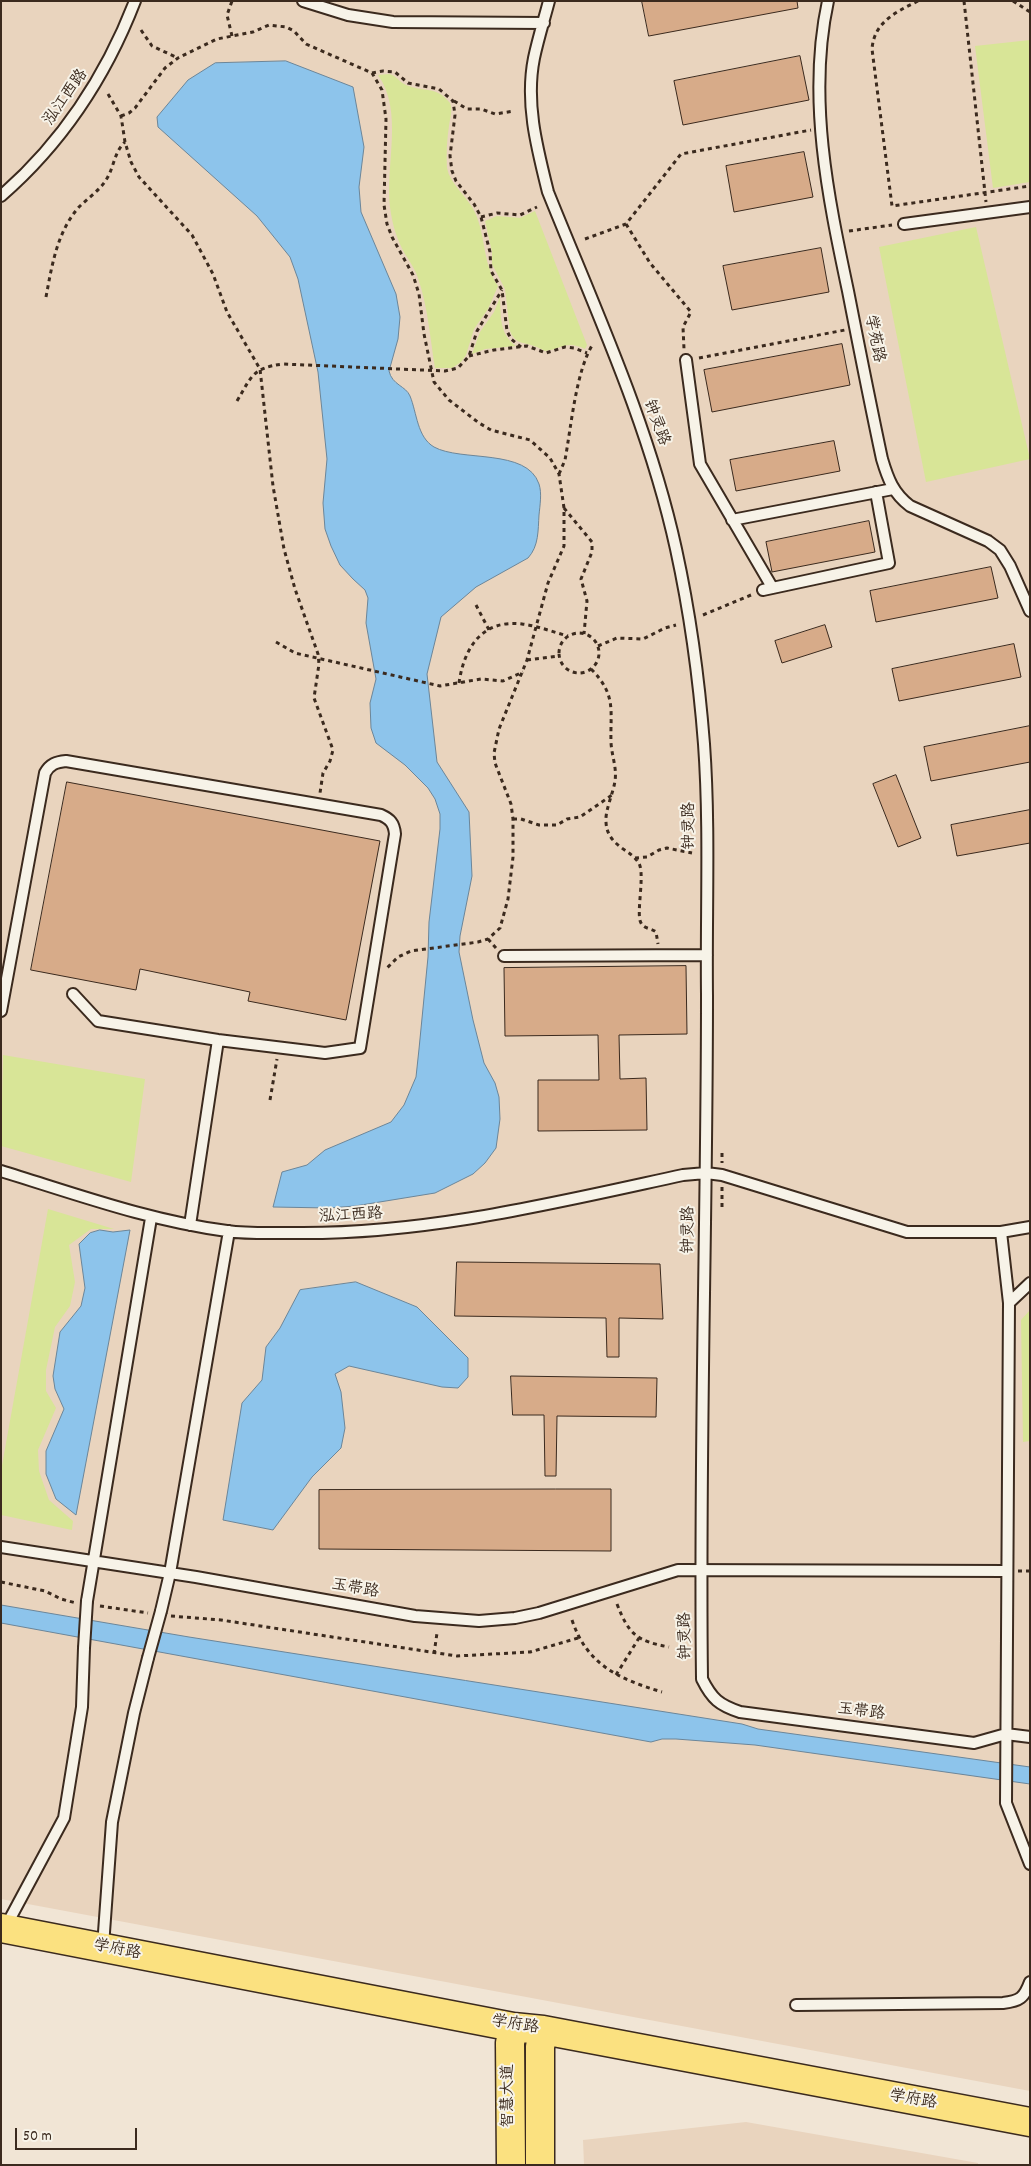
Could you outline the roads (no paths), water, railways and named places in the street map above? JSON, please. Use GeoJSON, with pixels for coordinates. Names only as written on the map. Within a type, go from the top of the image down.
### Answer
{"type":"FeatureCollection","features":[{"type":"Feature","properties":{"kind":"main road","name":"学府路"},"geometry":{"type":"LineString","coordinates":[[3,1934],[103,1948],[512,2035]]}},
{"type":"Feature","properties":{"kind":"main road","name":"学府路"},"geometry":{"type":"LineString","coordinates":[[3,1934],[512,2035],[1030,2122]]}},
{"type":"Feature","properties":{"kind":"main road","name":"智慧大道"},"geometry":{"type":"LineString","coordinates":[[511,2165],[512,2035]]}},
{"type":"Feature","properties":{"kind":"main road","name":"学府路"},"geometry":{"type":"LineString","coordinates":[[541,2039],[1030,2138]]}},
{"type":"Feature","properties":{"kind":"main road","name":"智慧大道"},"geometry":{"type":"LineString","coordinates":[[540,2165],[541,2039]]}},
{"type":"Feature","properties":{"kind":"lane","name":"泓江西路"},"geometry":{"type":"LineString","coordinates":[[1,196],[26,174],[58,137],[88,97],[110,58],[135,1]]}},
{"type":"Feature","properties":{"kind":"lane"},"geometry":{"type":"LineString","coordinates":[[303,1],[348,15],[393,22],[544,22]]}},
{"type":"Feature","properties":{"kind":"lane","name":"钟灵路"},"geometry":{"type":"LineString","coordinates":[[550,1],[534,58],[531,81],[531,104],[539,158],[548,192],[638,417],[658,475],[676,549],[699,688],[704,748],[707,955],[701,1569],[702,1678]]}},
{"type":"Feature","properties":{"kind":"lane","name":"学苑路"},"geometry":{"type":"LineString","coordinates":[[828,1],[820,54],[821,128],[836,233],[882,459],[893,489],[910,506],[988,541],[1000,550],[1010,566],[1030,611]]}},
{"type":"Feature","properties":{"kind":"lane"},"geometry":{"type":"LineString","coordinates":[[904,224],[1030,207]]}},
{"type":"Feature","properties":{"kind":"lane"},"geometry":{"type":"LineString","coordinates":[[686,360],[700,464],[768,589],[889,564],[876,492]]}},
{"type":"Feature","properties":{"kind":"lane"},"geometry":{"type":"LineString","coordinates":[[732,520],[893,489]]}},
{"type":"Feature","properties":{"kind":"lane"},"geometry":{"type":"LineString","coordinates":[[1,1011],[45,773],[50,766],[58,762],[66,761],[381,815],[389,819],[394,825],[395,834],[360,1048],[325,1053],[218,1040],[98,1021],[72,994]]}},
{"type":"Feature","properties":{"kind":"lane"},"geometry":{"type":"LineString","coordinates":[[504,956],[707,955]]}},
{"type":"Feature","properties":{"kind":"lane"},"geometry":{"type":"LineString","coordinates":[[190,1225],[218,1040]]}},
{"type":"Feature","properties":{"kind":"lane","name":"泓江西路"},"geometry":{"type":"LineString","coordinates":[[1,1171],[151,1218],[229,1231],[322,1234],[414,1228],[550,1203],[683,1175],[706,1173],[722,1175],[907,1232],[1001,1232],[1030,1227]]}},
{"type":"Feature","properties":{"kind":"lane"},"geometry":{"type":"LineString","coordinates":[[3,1934],[64,1818],[82,1707],[86,1603],[151,1218]]}},
{"type":"Feature","properties":{"kind":"lane"},"geometry":{"type":"LineString","coordinates":[[103,1948],[112,1822],[134,1713],[170,1573],[229,1231]]}},
{"type":"Feature","properties":{"kind":"lane"},"geometry":{"type":"LineString","coordinates":[[1001,1232],[1009,1303],[1006,1803],[1030,1864]]}},
{"type":"Feature","properties":{"kind":"lane"},"geometry":{"type":"LineString","coordinates":[[1009,1303],[1030,1283]]}},
{"type":"Feature","properties":{"kind":"lane","name":"玉带路"},"geometry":{"type":"LineString","coordinates":[[1,1547],[170,1573],[415,1616],[480,1621],[515,1618],[539,1613],[678,1570],[1006,1571]]}},
{"type":"Feature","properties":{"kind":"lane","name":"玉带路"},"geometry":{"type":"LineString","coordinates":[[702,1678],[709,1693],[722,1706],[740,1712],[974,1743],[1006,1734],[1030,1737]]}},
{"type":"Feature","properties":{"kind":"lane"},"geometry":{"type":"LineString","coordinates":[[796,2004],[1016,2002],[1026,1994],[1030,1982]]}},
{"type":"Feature","properties":{"kind":"water"},"geometry":{"type":"Polygon","coordinates":[[[286,61],[353,87],[364,147],[359,187],[361,212],[396,294],[400,317],[398,339],[389,371],[393,379],[410,396],[424,437],[434,447],[446,451],[508,460],[521,465],[532,473],[539,484],[541,495],[537,538],[532,553],[528,558],[476,587],[441,617],[427,674],[437,762],[469,812],[472,876],[460,936],[459,952],[484,1063],[495,1083],[499,1097],[500,1119],[496,1148],[485,1163],[473,1174],[435,1193],[355,1206],[329,1208],[273,1207],[282,1172],[307,1165],[325,1150],[391,1122],[404,1105],[416,1077],[440,814],[435,799],[428,788],[405,765],[376,743],[371,728],[370,703],[376,679],[366,623],[368,598],[365,590],[340,565],[325,529],[323,503],[327,459],[318,372],[298,279],[290,257],[257,216],[158,127],[157,117],[188,80],[215,63],[286,61]]]}},
{"type":"Feature","properties":{"kind":"water"},"geometry":{"type":"Polygon","coordinates":[[[100,1230],[113,1232],[130,1230],[76,1515],[56,1499],[46,1474],[46,1451],[64,1409],[55,1389],[53,1376],[60,1332],[81,1306],[85,1288],[79,1244],[90,1233],[100,1230]]]}},
{"type":"Feature","properties":{"kind":"water"},"geometry":{"type":"Polygon","coordinates":[[[356,1282],[417,1307],[468,1358],[468,1377],[458,1388],[442,1387],[349,1366],[335,1374],[341,1392],[345,1428],[341,1448],[312,1477],[273,1530],[223,1520],[242,1403],[262,1380],[266,1347],[280,1328],[300,1290],[356,1282]]]}},
{"type":"Feature","properties":{"kind":"water"},"geometry":{"type":"Polygon","coordinates":[[[1,1605],[189,1637],[742,1724],[758,1729],[1030,1767],[1030,1784],[755,1745],[676,1739],[662,1739],[651,1742],[1,1623],[1,1605]]]}}]}
